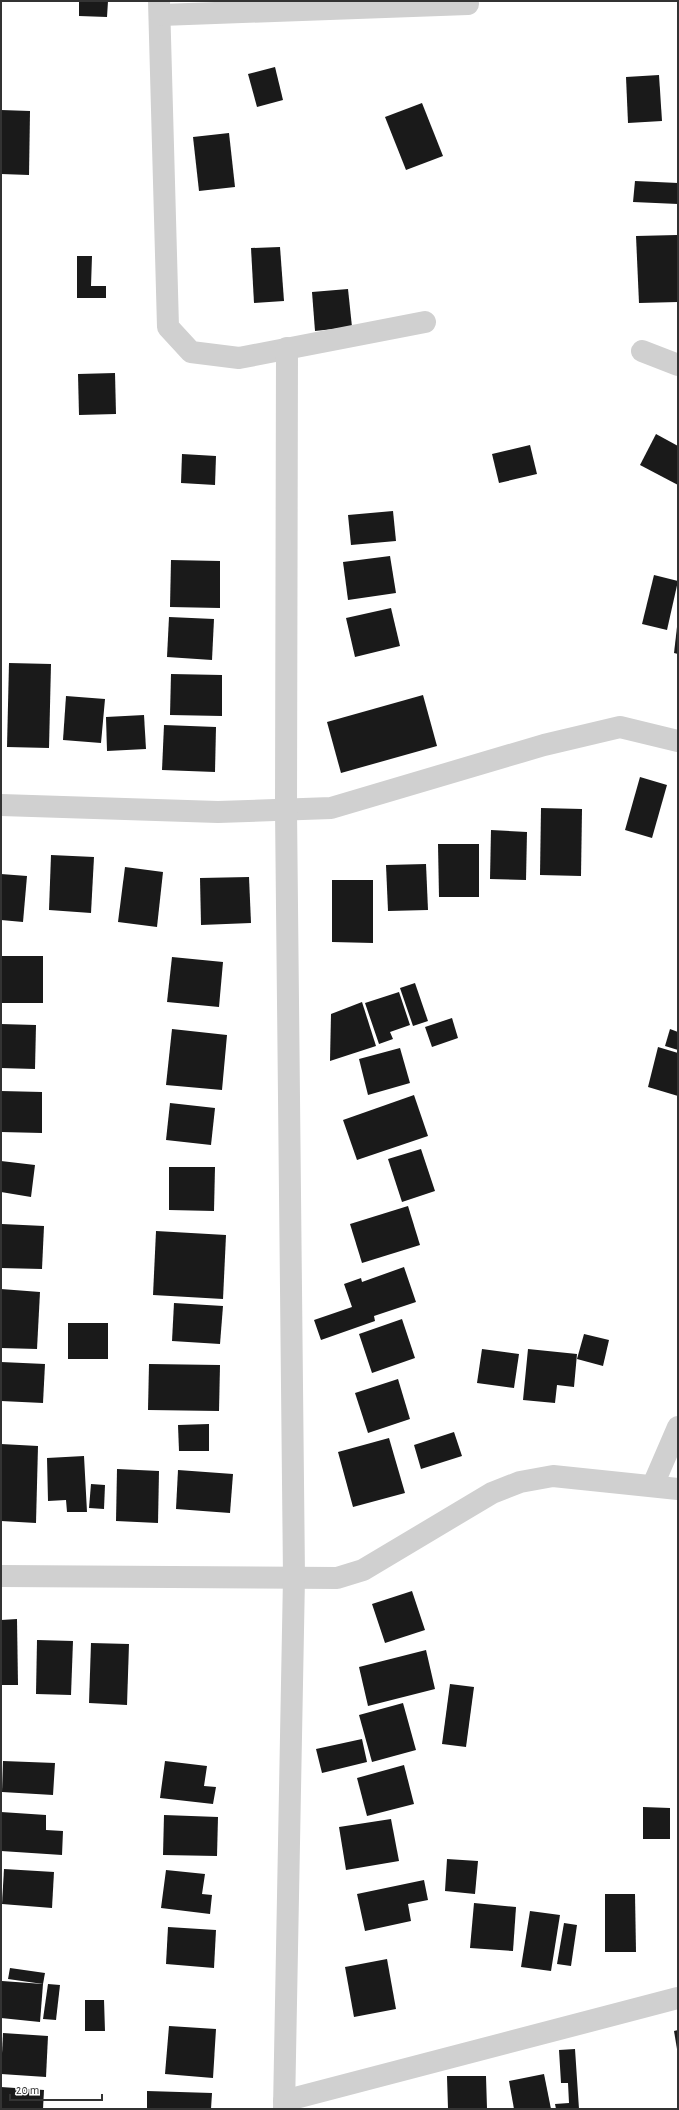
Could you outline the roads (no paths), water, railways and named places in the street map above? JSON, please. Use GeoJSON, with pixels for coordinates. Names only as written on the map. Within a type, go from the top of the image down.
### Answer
{"type":"FeatureCollection","features":[{"type":"Feature","properties":{"kind":"street"},"geometry":{"type":"LineString","coordinates":[[425,322],[240,358],[191,352],[168,327],[160,8],[468,4]]}},
{"type":"Feature","properties":{"kind":"street"},"geometry":{"type":"LineString","coordinates":[[287,348],[286,810],[294,1577],[284,2105],[678,1998]]}},
{"type":"Feature","properties":{"kind":"street"},"geometry":{"type":"LineString","coordinates":[[642,351],[678,365]]}},
{"type":"Feature","properties":{"kind":"street"},"geometry":{"type":"LineString","coordinates":[[1,805],[218,812],[331,808],[544,745],[620,727],[678,741]]}},
{"type":"Feature","properties":{"kind":"street"},"geometry":{"type":"LineString","coordinates":[[654,1485],[678,1427]]}},
{"type":"Feature","properties":{"kind":"street"},"geometry":{"type":"LineString","coordinates":[[1,1576],[337,1578],[363,1570],[492,1493],[520,1482],[553,1476],[678,1488]]}}]}
